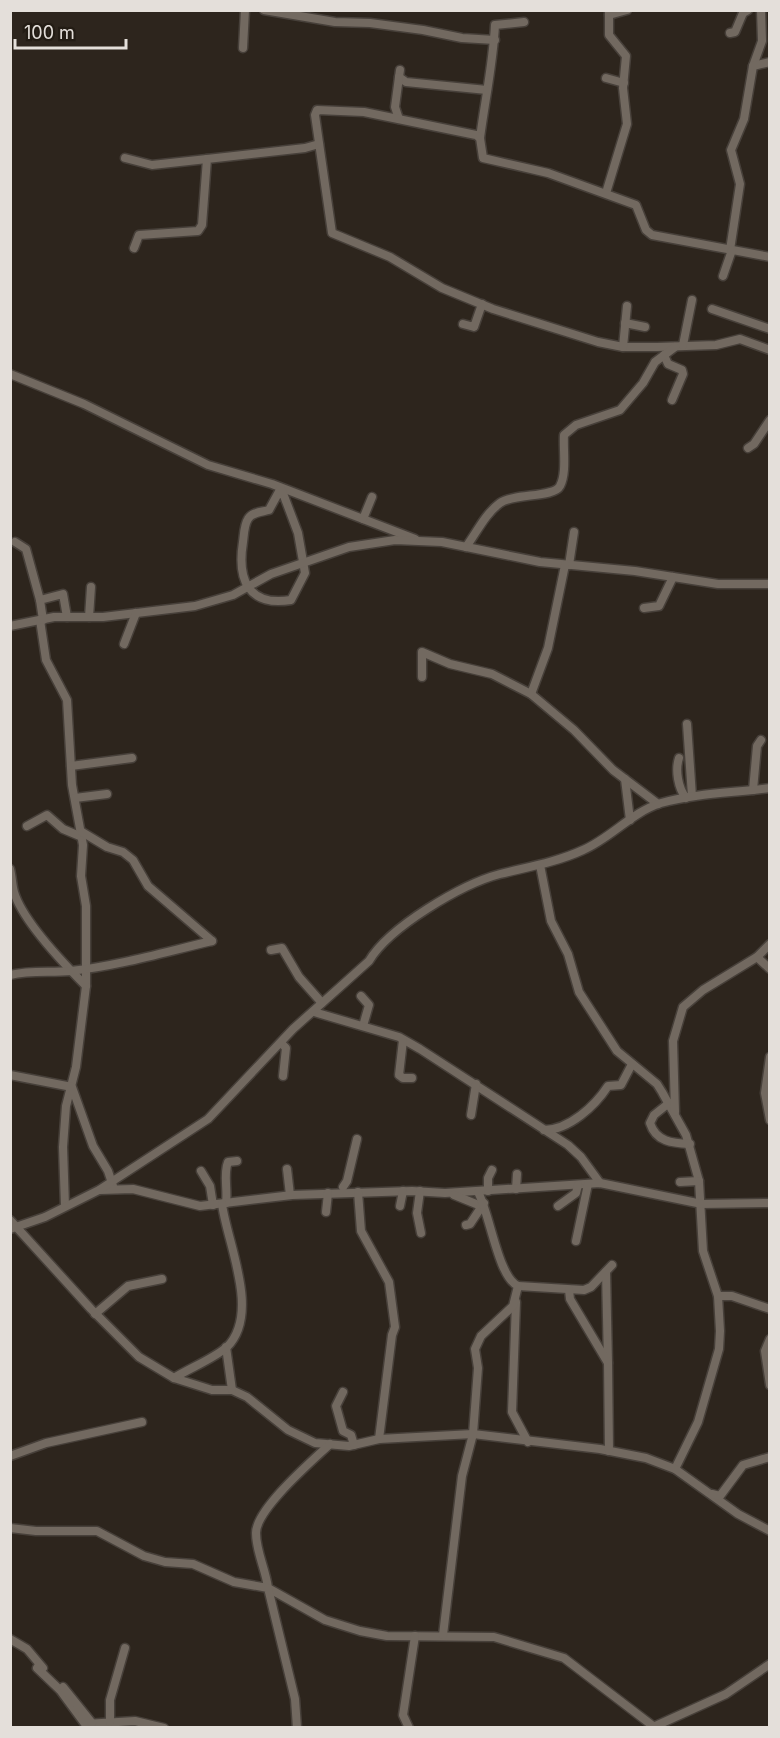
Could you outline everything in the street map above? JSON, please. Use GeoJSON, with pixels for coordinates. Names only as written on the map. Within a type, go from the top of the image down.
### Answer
{"type":"FeatureCollection","features":[{"type":"Feature","properties":{"kind":"street"},"geometry":{"type":"LineString","coordinates":[[243,48],[245,10]]}},
{"type":"Feature","properties":{"kind":"street"},"geometry":{"type":"LineString","coordinates":[[606,193],[627,124],[624,83],[626,56],[609,35],[609,13],[627,10]]}},
{"type":"Feature","properties":{"kind":"street"},"geometry":{"type":"LineString","coordinates":[[730,33],[735,32],[743,13],[748,10]]}},
{"type":"Feature","properties":{"kind":"street"},"geometry":{"type":"LineString","coordinates":[[723,276],[731,250],[740,184],[731,150],[744,119],[753,66],[762,41],[761,10]]}},
{"type":"Feature","properties":{"kind":"street"},"geometry":{"type":"LineString","coordinates":[[270,11],[335,22],[370,23],[423,30],[462,39],[495,40]]}},
{"type":"Feature","properties":{"kind":"street"},"geometry":{"type":"LineString","coordinates":[[524,22],[495,26],[492,70],[480,138],[483,158],[528,167],[636,205],[640,208],[646,230],[652,235],[770,257]]}},
{"type":"Feature","properties":{"kind":"street"},"geometry":{"type":"LineString","coordinates":[[753,66],[770,62]]}},
{"type":"Feature","properties":{"kind":"street"},"geometry":{"type":"LineString","coordinates":[[399,119],[395,107],[400,74],[406,82],[488,90]]}},
{"type":"Feature","properties":{"kind":"street"},"geometry":{"type":"LineString","coordinates":[[606,78],[624,83]]}},
{"type":"Feature","properties":{"kind":"street"},"geometry":{"type":"LineString","coordinates":[[480,138],[461,131],[364,112],[317,110],[315,115],[332,233],[390,257],[442,288],[482,304],[542,325],[623,347],[716,345],[741,339],[770,350]]}},
{"type":"Feature","properties":{"kind":"street"},"geometry":{"type":"LineString","coordinates":[[125,158],[152,165],[305,148],[319,144]]}},
{"type":"Feature","properties":{"kind":"street"},"geometry":{"type":"LineString","coordinates":[[134,248],[139,235],[198,231],[202,225],[207,159]]}},
{"type":"Feature","properties":{"kind":"street"},"geometry":{"type":"LineString","coordinates":[[466,547],[486,517],[501,502],[520,495],[553,493],[560,487],[563,475],[564,435],[576,425],[620,410],[643,383],[655,362],[679,346],[692,300]]}},
{"type":"Feature","properties":{"kind":"street"},"geometry":{"type":"LineString","coordinates":[[463,324],[474,327],[482,304]]}},
{"type":"Feature","properties":{"kind":"street"},"geometry":{"type":"LineString","coordinates":[[623,347],[627,306]]}},
{"type":"Feature","properties":{"kind":"street"},"geometry":{"type":"LineString","coordinates":[[712,309],[770,329]]}},
{"type":"Feature","properties":{"kind":"street"},"geometry":{"type":"LineString","coordinates":[[625,323],[645,327]]}},
{"type":"Feature","properties":{"kind":"street"},"geometry":{"type":"LineString","coordinates":[[664,355],[668,364],[682,370],[683,374],[672,400]]}},
{"type":"Feature","properties":{"kind":"street"},"geometry":{"type":"LineString","coordinates":[[10,374],[84,404],[208,465],[281,488],[421,541]]}},
{"type":"Feature","properties":{"kind":"street"},"geometry":{"type":"LineString","coordinates":[[748,447],[754,444],[770,420]]}},
{"type":"Feature","properties":{"kind":"street"},"geometry":{"type":"LineString","coordinates":[[281,488],[298,533],[305,573],[291,600],[277,602],[257,596],[247,587],[243,582],[240,559],[247,520],[253,514],[269,510],[281,488]]}},
{"type":"Feature","properties":{"kind":"street"},"geometry":{"type":"LineString","coordinates":[[363,519],[372,496]]}},
{"type":"Feature","properties":{"kind":"street"},"geometry":{"type":"LineString","coordinates":[[531,694],[548,648],[574,532]]}},
{"type":"Feature","properties":{"kind":"street"},"geometry":{"type":"LineString","coordinates":[[10,626],[67,617],[136,614],[217,601],[271,574],[365,543],[421,541],[567,565],[718,584],[770,584]]}},
{"type":"Feature","properties":{"kind":"street"},"geometry":{"type":"LineString","coordinates":[[15,542],[26,549],[40,600],[46,660],[67,700],[71,766],[82,834],[86,986],[72,1087],[66,1106],[63,1147],[65,1206]]}},
{"type":"Feature","properties":{"kind":"street"},"geometry":{"type":"LineString","coordinates":[[644,608],[659,606],[673,577]]}},
{"type":"Feature","properties":{"kind":"street"},"geometry":{"type":"LineString","coordinates":[[89,617],[91,587]]}},
{"type":"Feature","properties":{"kind":"street"},"geometry":{"type":"LineString","coordinates":[[40,600],[63,594],[67,617]]}},
{"type":"Feature","properties":{"kind":"street"},"geometry":{"type":"LineString","coordinates":[[124,644],[136,614]]}},
{"type":"Feature","properties":{"kind":"street"},"geometry":{"type":"LineString","coordinates":[[422,677],[422,652],[450,664],[492,675],[531,694],[625,779],[658,804]]}},
{"type":"Feature","properties":{"kind":"street"},"geometry":{"type":"LineString","coordinates":[[687,724],[689,797]]}},
{"type":"Feature","properties":{"kind":"street"},"geometry":{"type":"LineString","coordinates":[[753,790],[757,746],[761,740]]}},
{"type":"Feature","properties":{"kind":"street"},"geometry":{"type":"LineString","coordinates":[[71,766],[132,758]]}},
{"type":"Feature","properties":{"kind":"street"},"geometry":{"type":"LineString","coordinates":[[679,758],[678,776],[681,792],[689,797]]}},
{"type":"Feature","properties":{"kind":"street"},"geometry":{"type":"LineString","coordinates":[[625,779],[630,820]]}},
{"type":"Feature","properties":{"kind":"street"},"geometry":{"type":"LineString","coordinates":[[14,1228],[113,1185],[208,1119],[281,1042],[369,961],[377,948],[423,912],[497,874],[540,865],[584,850],[658,804],[689,797],[770,788]]}},
{"type":"Feature","properties":{"kind":"street"},"geometry":{"type":"LineString","coordinates":[[75,798],[107,794]]}},
{"type":"Feature","properties":{"kind":"street"},"geometry":{"type":"LineString","coordinates":[[10,975],[26,971],[71,971],[107,966],[212,941],[148,886],[135,862],[128,856],[107,848],[82,834],[63,829],[47,815],[27,826]]}},
{"type":"Feature","properties":{"kind":"street"},"geometry":{"type":"LineString","coordinates":[[540,865],[551,921],[568,954],[579,992],[609,1040],[632,1064],[657,1084],[690,1144],[699,1181],[703,1251],[717,1296],[719,1349],[699,1422],[675,1469]]}},
{"type":"Feature","properties":{"kind":"street"},"geometry":{"type":"LineString","coordinates":[[10,869],[14,894],[20,904],[55,955],[86,986]]}},
{"type":"Feature","properties":{"kind":"street"},"geometry":{"type":"LineString","coordinates":[[675,1113],[673,1041],[683,1007],[703,990],[757,957],[770,944]]}},
{"type":"Feature","properties":{"kind":"street"},"geometry":{"type":"LineString","coordinates":[[271,950],[282,948],[287,952],[299,977],[322,1003]]}},
{"type":"Feature","properties":{"kind":"street"},"geometry":{"type":"LineString","coordinates":[[757,957],[770,969]]}},
{"type":"Feature","properties":{"kind":"street"},"geometry":{"type":"LineString","coordinates":[[361,996],[369,1005],[363,1026]]}},
{"type":"Feature","properties":{"kind":"street"},"geometry":{"type":"LineString","coordinates":[[315,1012],[404,1040],[476,1084],[575,1151],[600,1183]]}},
{"type":"Feature","properties":{"kind":"street"},"geometry":{"type":"LineString","coordinates":[[404,1040],[399,1075],[403,1078],[412,1078]]}},
{"type":"Feature","properties":{"kind":"street"},"geometry":{"type":"LineString","coordinates":[[281,1042],[286,1048],[283,1076]]}},
{"type":"Feature","properties":{"kind":"street"},"geometry":{"type":"LineString","coordinates":[[770,1057],[765,1093],[770,1120]]}},
{"type":"Feature","properties":{"kind":"street"},"geometry":{"type":"LineString","coordinates":[[544,1130],[554,1130],[596,1104],[609,1086],[621,1085],[632,1064]]}},
{"type":"Feature","properties":{"kind":"street"},"geometry":{"type":"LineString","coordinates":[[10,1075],[72,1087]]}},
{"type":"Feature","properties":{"kind":"street"},"geometry":{"type":"LineString","coordinates":[[471,1115],[476,1084]]}},
{"type":"Feature","properties":{"kind":"street"},"geometry":{"type":"LineString","coordinates":[[72,1087],[93,1146],[113,1185]]}},
{"type":"Feature","properties":{"kind":"street"},"geometry":{"type":"LineString","coordinates":[[669,1103],[654,1115],[650,1123],[652,1131],[662,1140],[690,1144]]}},
{"type":"Feature","properties":{"kind":"street"},"geometry":{"type":"LineString","coordinates":[[343,1190],[357,1139]]}},
{"type":"Feature","properties":{"kind":"street"},"geometry":{"type":"LineString","coordinates":[[220,1204],[228,1192],[225,1168],[228,1162],[237,1161]]}},
{"type":"Feature","properties":{"kind":"street"},"geometry":{"type":"LineString","coordinates":[[287,1169],[290,1195]]}},
{"type":"Feature","properties":{"kind":"street"},"geometry":{"type":"LineString","coordinates":[[492,1170],[483,1191],[483,1204],[505,1275],[518,1286],[569,1290],[591,1287],[606,1289]]}},
{"type":"Feature","properties":{"kind":"street"},"geometry":{"type":"LineString","coordinates":[[174,1378],[226,1347],[241,1320],[242,1303],[237,1263],[220,1204],[201,1171]]}},
{"type":"Feature","properties":{"kind":"street"},"geometry":{"type":"LineString","coordinates":[[516,1189],[517,1174]]}},
{"type":"Feature","properties":{"kind":"street"},"geometry":{"type":"LineString","coordinates":[[336,1178],[343,1190]]}},
{"type":"Feature","properties":{"kind":"street"},"geometry":{"type":"LineString","coordinates":[[680,1182],[699,1181]]}},
{"type":"Feature","properties":{"kind":"street"},"geometry":{"type":"LineString","coordinates":[[113,1185],[200,1206],[343,1190],[451,1193],[600,1183],[702,1204],[770,1203]]}},
{"type":"Feature","properties":{"kind":"street"},"geometry":{"type":"LineString","coordinates":[[576,1241],[588,1184]]}},
{"type":"Feature","properties":{"kind":"street"},"geometry":{"type":"LineString","coordinates":[[558,1206],[576,1193],[578,1185]]}},
{"type":"Feature","properties":{"kind":"street"},"geometry":{"type":"LineString","coordinates":[[400,1206],[403,1191]]}},
{"type":"Feature","properties":{"kind":"street"},"geometry":{"type":"LineString","coordinates":[[420,1191],[417,1213],[421,1233]]}},
{"type":"Feature","properties":{"kind":"street"},"geometry":{"type":"LineString","coordinates":[[358,1192],[361,1230],[389,1282],[395,1327],[392,1335],[379,1439]]}},
{"type":"Feature","properties":{"kind":"street"},"geometry":{"type":"LineString","coordinates":[[326,1212],[328,1193]]}},
{"type":"Feature","properties":{"kind":"street"},"geometry":{"type":"LineString","coordinates":[[451,1193],[483,1204]]}},
{"type":"Feature","properties":{"kind":"street"},"geometry":{"type":"LineString","coordinates":[[466,1225],[470,1224],[483,1204]]}},
{"type":"Feature","properties":{"kind":"street"},"geometry":{"type":"LineString","coordinates":[[10,1220],[14,1228],[139,1357],[174,1378],[212,1390],[232,1390],[260,1406],[288,1430],[315,1443],[354,1445],[379,1439],[473,1434],[609,1451],[646,1458],[675,1469],[738,1514],[770,1531]]}},
{"type":"Feature","properties":{"kind":"street"},"geometry":{"type":"LineString","coordinates":[[591,1287],[609,1268],[606,1289],[609,1451]]}},
{"type":"Feature","properties":{"kind":"street"},"geometry":{"type":"LineString","coordinates":[[95,1314],[128,1286],[162,1279]]}},
{"type":"Feature","properties":{"kind":"street"},"geometry":{"type":"LineString","coordinates":[[518,1286],[512,1412],[528,1442]]}},
{"type":"Feature","properties":{"kind":"street"},"geometry":{"type":"LineString","coordinates":[[569,1290],[570,1299],[608,1364]]}},
{"type":"Feature","properties":{"kind":"street"},"geometry":{"type":"LineString","coordinates":[[717,1296],[732,1296],[770,1310]]}},
{"type":"Feature","properties":{"kind":"street"},"geometry":{"type":"LineString","coordinates":[[443,1635],[462,1476],[473,1434],[478,1368],[475,1349],[481,1336],[513,1306],[516,1300]]}},
{"type":"Feature","properties":{"kind":"street"},"geometry":{"type":"LineString","coordinates":[[770,1339],[765,1351],[770,1385]]}},
{"type":"Feature","properties":{"kind":"street"},"geometry":{"type":"LineString","coordinates":[[226,1347],[232,1390]]}},
{"type":"Feature","properties":{"kind":"street"},"geometry":{"type":"LineString","coordinates":[[343,1392],[336,1406],[343,1431],[351,1435],[354,1445]]}},
{"type":"Feature","properties":{"kind":"street"},"geometry":{"type":"LineString","coordinates":[[10,1456],[46,1443],[142,1422]]}},
{"type":"Feature","properties":{"kind":"street"},"geometry":{"type":"LineString","coordinates":[[297,1728],[295,1699],[256,1536],[258,1522],[296,1478],[330,1444]]}},
{"type":"Feature","properties":{"kind":"street"},"geometry":{"type":"LineString","coordinates":[[712,1494],[720,1496],[743,1465],[770,1457]]}},
{"type":"Feature","properties":{"kind":"street"},"geometry":{"type":"LineString","coordinates":[[10,1528],[36,1531],[97,1531],[144,1556],[165,1562],[193,1564],[234,1582],[268,1588],[325,1620],[351,1628],[387,1636],[494,1637],[564,1658],[658,1726],[726,1694],[770,1664]]}},
{"type":"Feature","properties":{"kind":"street"},"geometry":{"type":"LineString","coordinates":[[409,1728],[403,1715],[415,1636]]}},
{"type":"Feature","properties":{"kind":"street"},"geometry":{"type":"LineString","coordinates":[[10,1639],[27,1649],[39,1665],[37,1668],[60,1690],[85,1724],[135,1721],[164,1728]]}},
{"type":"Feature","properties":{"kind":"street"},"geometry":{"type":"LineString","coordinates":[[110,1722],[110,1700],[125,1648]]}}]}
